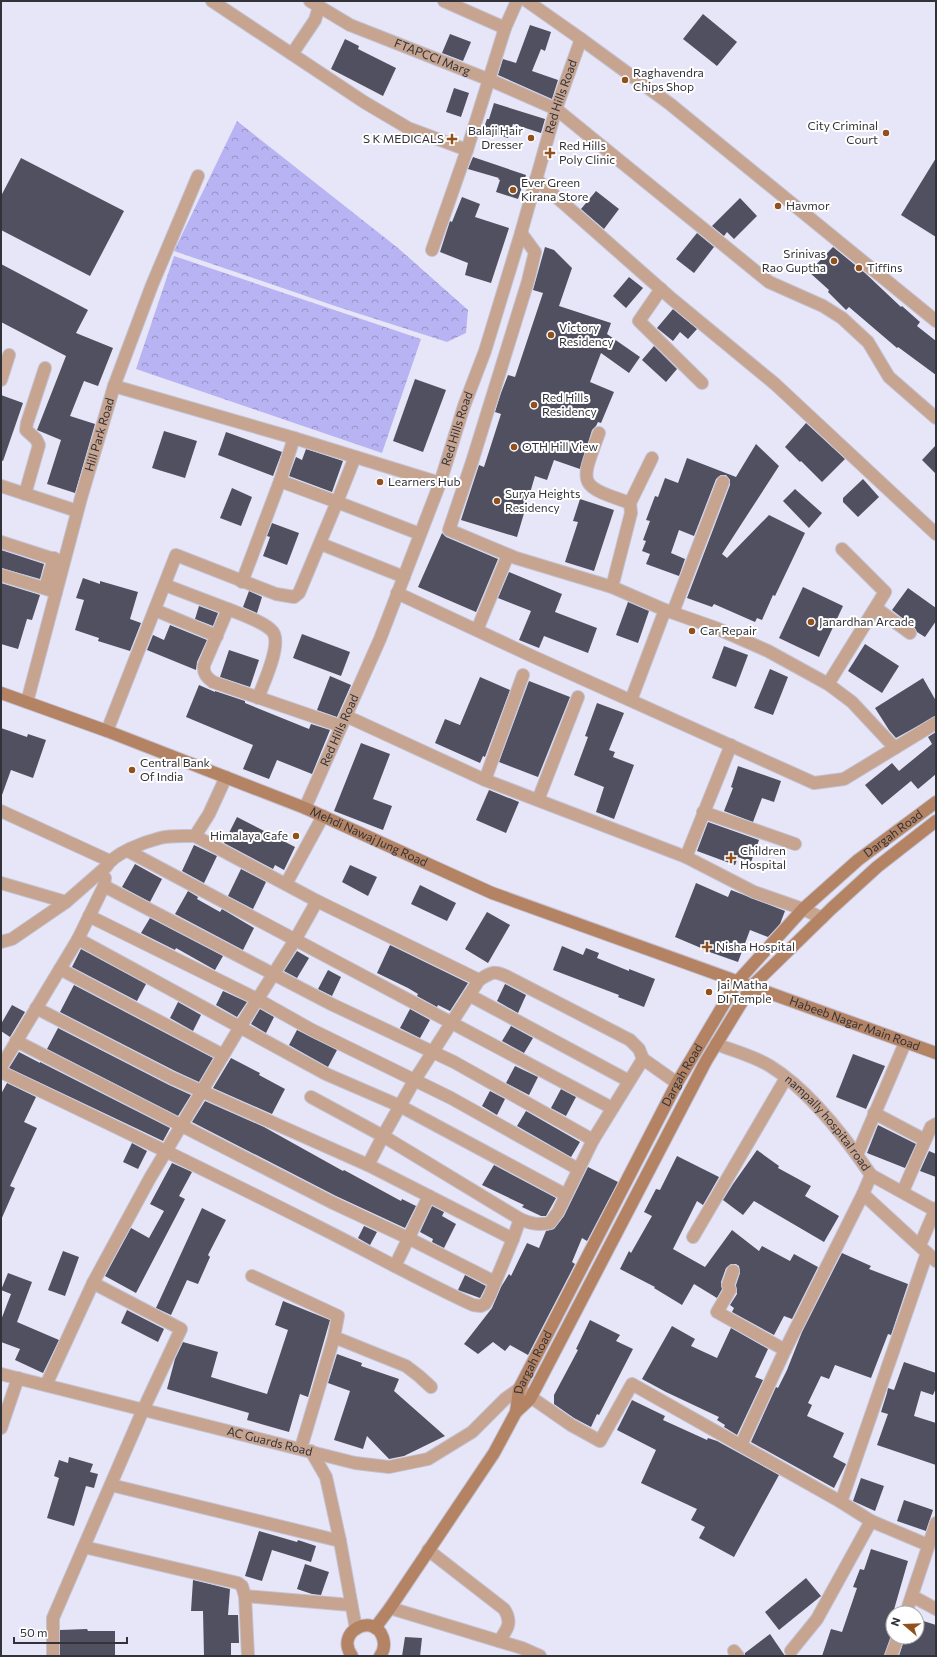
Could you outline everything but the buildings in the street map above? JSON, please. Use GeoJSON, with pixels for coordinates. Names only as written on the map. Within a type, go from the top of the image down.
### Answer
{"type":"FeatureCollection","features":[{"type":"Feature","properties":{"kind":"main road","name":"Mehdi Nawaj Jung Road"},"geometry":{"type":"LineString","coordinates":[[1,693],[107,731],[305,808],[492,893],[751,987]]}},
{"type":"Feature","properties":{"kind":"main road","name":"Dargah Road"},"geometry":{"type":"LineString","coordinates":[[516,1412],[519,1389],[677,1083],[737,982],[803,909],[858,860],[936,802]]}},
{"type":"Feature","properties":{"kind":"main road","name":"Dargah Road"},"geometry":{"type":"LineString","coordinates":[[375,1628],[494,1453],[516,1412],[531,1397],[706,1061],[751,987],[877,867],[936,821]]}},
{"type":"Feature","properties":{"kind":"main road","name":"Habeeb Nagar Main Road"},"geometry":{"type":"LineString","coordinates":[[751,987],[936,1053]]}},
{"type":"Feature","properties":{"kind":"main road"},"geometry":{"type":"LineString","coordinates":[[352,1656],[348,1649],[348,1637],[356,1628],[365,1626],[375,1628],[379,1631],[384,1641],[384,1647],[380,1656]]}},
{"type":"Feature","properties":{"kind":"street"},"geometry":{"type":"LineString","coordinates":[[212,1],[364,102],[408,128],[467,150]]}},
{"type":"Feature","properties":{"kind":"street"},"geometry":{"type":"LineString","coordinates":[[444,1],[505,28]]}},
{"type":"Feature","properties":{"kind":"street"},"geometry":{"type":"LineString","coordinates":[[432,250],[467,150],[505,28],[517,1]]}},
{"type":"Feature","properties":{"kind":"street"},"geometry":{"type":"LineString","coordinates":[[527,1],[670,104],[936,321]]}},
{"type":"Feature","properties":{"kind":"street"},"geometry":{"type":"LineString","coordinates":[[292,54],[315,20],[315,4]]}},
{"type":"Feature","properties":{"kind":"street","name":"FTAPCCI Marg"},"geometry":{"type":"LineString","coordinates":[[315,4],[350,25],[490,80],[556,109],[769,282],[824,306],[842,318],[868,342],[889,377],[936,418]]}},
{"type":"Feature","properties":{"kind":"street","name":"Red Hills Road"},"geometry":{"type":"LineString","coordinates":[[305,808],[380,639],[440,483],[464,406],[485,351],[521,233],[556,109],[581,39]]}},
{"type":"Feature","properties":{"kind":"street","name":"Hill Park Road"},"geometry":{"type":"LineString","coordinates":[[27,702],[51,590],[59,560],[77,511],[114,386],[152,285],[198,176]]}},
{"type":"Feature","properties":{"kind":"street"},"geometry":{"type":"LineString","coordinates":[[536,179],[660,289],[775,384],[936,534]]}},
{"type":"Feature","properties":{"kind":"street"},"geometry":{"type":"LineString","coordinates":[[521,233],[535,252],[528,281],[449,530],[508,555],[612,587],[768,650],[828,684],[852,702],[895,748]]}},
{"type":"Feature","properties":{"kind":"street"},"geometry":{"type":"LineString","coordinates":[[660,289],[639,321],[702,383]]}},
{"type":"Feature","properties":{"kind":"street"},"geometry":{"type":"LineString","coordinates":[[1,380],[9,355]]}},
{"type":"Feature","properties":{"kind":"street"},"geometry":{"type":"LineString","coordinates":[[24,494],[39,445],[36,439],[26,430],[27,423],[45,368]]}},
{"type":"Feature","properties":{"kind":"street"},"geometry":{"type":"LineString","coordinates":[[114,386],[294,438],[440,483]]}},
{"type":"Feature","properties":{"kind":"street"},"geometry":{"type":"LineString","coordinates":[[599,433],[586,473],[587,483],[594,489],[604,494],[630,504]]}},
{"type":"Feature","properties":{"kind":"street"},"geometry":{"type":"LineString","coordinates":[[242,582],[280,481],[294,438]]}},
{"type":"Feature","properties":{"kind":"street"},"geometry":{"type":"LineString","coordinates":[[107,731],[176,555],[242,582],[286,597],[294,597],[299,593],[321,544],[355,457]]}},
{"type":"Feature","properties":{"kind":"street"},"geometry":{"type":"LineString","coordinates":[[612,587],[631,513],[630,504],[652,458]]}},
{"type":"Feature","properties":{"kind":"street"},"geometry":{"type":"LineString","coordinates":[[280,481],[420,534]]}},
{"type":"Feature","properties":{"kind":"street"},"geometry":{"type":"LineString","coordinates":[[631,700],[723,482]]}},
{"type":"Feature","properties":{"kind":"street"},"geometry":{"type":"LineString","coordinates":[[1,486],[77,511]]}},
{"type":"Feature","properties":{"kind":"street"},"geometry":{"type":"LineString","coordinates":[[1,542],[59,560]]}},
{"type":"Feature","properties":{"kind":"street"},"geometry":{"type":"LineString","coordinates":[[321,544],[404,577]]}},
{"type":"Feature","properties":{"kind":"street"},"geometry":{"type":"LineString","coordinates":[[828,684],[885,592],[842,549]]}},
{"type":"Feature","properties":{"kind":"street"},"geometry":{"type":"LineString","coordinates":[[477,630],[508,555]]}},
{"type":"Feature","properties":{"kind":"street"},"geometry":{"type":"LineString","coordinates":[[1,575],[51,590]]}},
{"type":"Feature","properties":{"kind":"street"},"geometry":{"type":"LineString","coordinates":[[164,585],[228,609],[266,627],[273,632],[276,639],[275,651],[258,698]]}},
{"type":"Feature","properties":{"kind":"street"},"geometry":{"type":"LineString","coordinates":[[397,593],[814,783],[844,779],[936,722]]}},
{"type":"Feature","properties":{"kind":"street"},"geometry":{"type":"LineString","coordinates":[[876,608],[910,633]]}},
{"type":"Feature","properties":{"kind":"street"},"geometry":{"type":"LineString","coordinates":[[228,609],[204,665],[204,673],[206,678],[213,682],[258,698],[343,721],[485,780],[686,858],[754,892],[803,909],[822,918]]}},
{"type":"Feature","properties":{"kind":"street"},"geometry":{"type":"LineString","coordinates":[[155,610],[217,636]]}},
{"type":"Feature","properties":{"kind":"street"},"geometry":{"type":"LineString","coordinates":[[485,780],[523,675]]}},
{"type":"Feature","properties":{"kind":"street"},"geometry":{"type":"LineString","coordinates":[[538,800],[578,698]]}},
{"type":"Feature","properties":{"kind":"street"},"geometry":{"type":"LineString","coordinates":[[686,858],[703,812],[731,745]]}},
{"type":"Feature","properties":{"kind":"street"},"geometry":{"type":"LineString","coordinates":[[195,836],[209,814],[226,777]]}},
{"type":"Feature","properties":{"kind":"street"},"geometry":{"type":"LineString","coordinates":[[1,811],[108,864]]}},
{"type":"Feature","properties":{"kind":"street"},"geometry":{"type":"LineString","coordinates":[[703,812],[795,844]]}},
{"type":"Feature","properties":{"kind":"street"},"geometry":{"type":"LineString","coordinates":[[286,884],[323,816]]}},
{"type":"Feature","properties":{"kind":"street"},"geometry":{"type":"LineString","coordinates":[[1,942],[12,939],[66,902],[108,864],[128,851],[161,838],[195,836],[317,901],[479,980]]}},
{"type":"Feature","properties":{"kind":"street"},"geometry":{"type":"LineString","coordinates":[[128,851],[612,1108]]}},
{"type":"Feature","properties":{"kind":"street"},"geometry":{"type":"LineString","coordinates":[[1,1067],[78,939],[104,886],[108,864]]}},
{"type":"Feature","properties":{"kind":"street"},"geometry":{"type":"LineString","coordinates":[[1,883],[66,902]]}},
{"type":"Feature","properties":{"kind":"street"},"geometry":{"type":"LineString","coordinates":[[104,886],[331,1004],[433,1052],[593,1140]]}},
{"type":"Feature","properties":{"kind":"street"},"geometry":{"type":"LineString","coordinates":[[46,1385],[93,1283],[150,1178],[272,974],[295,940],[317,901]]}},
{"type":"Feature","properties":{"kind":"street"},"geometry":{"type":"LineString","coordinates":[[89,916],[257,999],[312,1030],[451,1098],[578,1169]]}},
{"type":"Feature","properties":{"kind":"street"},"geometry":{"type":"LineString","coordinates":[[78,939],[326,1074],[400,1106],[566,1196]]}},
{"type":"Feature","properties":{"kind":"street"},"geometry":{"type":"LineString","coordinates":[[60,969],[223,1055]]}},
{"type":"Feature","properties":{"kind":"street"},"geometry":{"type":"LineString","coordinates":[[368,1165],[414,1081],[468,995],[479,980],[491,972],[500,973],[630,1040],[639,1050],[643,1058],[677,1083]]}},
{"type":"Feature","properties":{"kind":"street"},"geometry":{"type":"LineString","coordinates":[[468,995],[629,1081]]}},
{"type":"Feature","properties":{"kind":"street"},"geometry":{"type":"LineString","coordinates":[[36,1008],[201,1092],[368,1165],[513,1239]]}},
{"type":"Feature","properties":{"kind":"street"},"geometry":{"type":"LineString","coordinates":[[16,1041],[333,1203],[408,1238],[494,1282]]}},
{"type":"Feature","properties":{"kind":"street"},"geometry":{"type":"LineString","coordinates":[[857,1155],[905,1042]]}},
{"type":"Feature","properties":{"kind":"street","name":"nampally hospital road"},"geometry":{"type":"LineString","coordinates":[[716,1044],[769,1065],[786,1078],[812,1101],[857,1155],[871,1175],[863,1194],[785,1350],[742,1445]]}},
{"type":"Feature","properties":{"kind":"street"},"geometry":{"type":"LineString","coordinates":[[311,1097],[383,1136],[520,1219],[540,1225],[550,1223],[558,1212],[593,1140],[643,1058]]}},
{"type":"Feature","properties":{"kind":"street"},"geometry":{"type":"LineString","coordinates":[[1,1072],[167,1151],[395,1266],[429,1285],[473,1305],[481,1306],[485,1304],[489,1297],[520,1219]]}},
{"type":"Feature","properties":{"kind":"street"},"geometry":{"type":"LineString","coordinates":[[693,1237],[786,1078]]}},
{"type":"Feature","properties":{"kind":"street"},"geometry":{"type":"LineString","coordinates":[[874,1113],[925,1140]]}},
{"type":"Feature","properties":{"kind":"street"},"geometry":{"type":"LineString","coordinates":[[902,1191],[931,1127],[936,1124]]}},
{"type":"Feature","properties":{"kind":"street"},"geometry":{"type":"LineString","coordinates":[[841,1502],[928,1253],[936,1210],[871,1175]]}},
{"type":"Feature","properties":{"kind":"street"},"geometry":{"type":"LineString","coordinates":[[863,1194],[928,1253]]}},
{"type":"Feature","properties":{"kind":"street"},"geometry":{"type":"LineString","coordinates":[[395,1266],[429,1196]]}},
{"type":"Feature","properties":{"kind":"street"},"geometry":{"type":"LineString","coordinates":[[733,1271],[728,1285],[730,1290],[717,1312],[785,1350]]}},
{"type":"Feature","properties":{"kind":"street"},"geometry":{"type":"LineString","coordinates":[[252,1276],[338,1316],[306,1450],[326,1477],[340,1541],[356,1628]]}},
{"type":"Feature","properties":{"kind":"street"},"geometry":{"type":"LineString","coordinates":[[53,1656],[53,1618],[112,1485],[143,1410],[181,1329],[93,1283]]}},
{"type":"Feature","properties":{"kind":"street"},"geometry":{"type":"LineString","coordinates":[[334,1337],[406,1366],[431,1387]]}},
{"type":"Feature","properties":{"kind":"street","name":"AC Guards Road"},"geometry":{"type":"LineString","coordinates":[[1,1374],[355,1463],[389,1467],[428,1459],[472,1432],[505,1399],[519,1389]]}},
{"type":"Feature","properties":{"kind":"street"},"geometry":{"type":"LineString","coordinates":[[1,1428],[18,1378]]}},
{"type":"Feature","properties":{"kind":"street"},"geometry":{"type":"LineString","coordinates":[[519,1389],[571,1425],[600,1441],[632,1384],[742,1445],[871,1521],[928,1545]]}},
{"type":"Feature","properties":{"kind":"street"},"geometry":{"type":"LineString","coordinates":[[112,1485],[340,1541]]}},
{"type":"Feature","properties":{"kind":"street"},"geometry":{"type":"LineString","coordinates":[[791,1651],[817,1619],[871,1521]]}},
{"type":"Feature","properties":{"kind":"street"},"geometry":{"type":"LineString","coordinates":[[909,1605],[936,1523]]}},
{"type":"Feature","properties":{"kind":"street"},"geometry":{"type":"LineString","coordinates":[[84,1547],[238,1583],[242,1586],[245,1596],[248,1656]]}},
{"type":"Feature","properties":{"kind":"street"},"geometry":{"type":"LineString","coordinates":[[428,1550],[504,1609],[509,1616],[509,1624],[499,1641]]}},
{"type":"Feature","properties":{"kind":"street"},"geometry":{"type":"LineString","coordinates":[[245,1596],[351,1605]]}},
{"type":"Feature","properties":{"kind":"street"},"geometry":{"type":"LineString","coordinates":[[912,1596],[936,1610]]}},
{"type":"Feature","properties":{"kind":"street"},"geometry":{"type":"LineString","coordinates":[[390,1608],[522,1648],[540,1656]]}},
{"type":"Feature","properties":{"kind":"street"},"geometry":{"type":"LineString","coordinates":[[891,1656],[895,1645]]}},
{"type":"Feature","properties":{"kind":"green space"},"geometry":{"type":"Polygon","coordinates":[[[237,121],[398,248],[468,310],[466,333],[447,342],[335,306],[174,251],[237,121]]]}},
{"type":"Feature","properties":{"kind":"green space"},"geometry":{"type":"Polygon","coordinates":[[[174,256],[421,339],[382,453],[136,369],[174,256]]]}},
{"type":"Feature","properties":{"kind":"place","name":"Raghavendra Chips Shop"},"geometry":{"type":"Point","coordinates":[625,80]}},
{"type":"Feature","properties":{"kind":"place","name":"City Criminal Court"},"geometry":{"type":"Point","coordinates":[886,133]}},
{"type":"Feature","properties":{"kind":"place","name":"Balaji Hair Dresser"},"geometry":{"type":"Point","coordinates":[531,138]}},
{"type":"Feature","properties":{"kind":"place","name":"S K MEDICALS"},"geometry":{"type":"Point","coordinates":[452,139]}},
{"type":"Feature","properties":{"kind":"place","name":"Red Hills Poly Clinic"},"geometry":{"type":"Point","coordinates":[550,153]}},
{"type":"Feature","properties":{"kind":"place","name":"Ever Green Kirana Store"},"geometry":{"type":"Point","coordinates":[513,190]}},
{"type":"Feature","properties":{"kind":"place","name":"Havmor"},"geometry":{"type":"Point","coordinates":[778,206]}},
{"type":"Feature","properties":{"kind":"place","name":"Srinivas Rao Guptha"},"geometry":{"type":"Point","coordinates":[834,261]}},
{"type":"Feature","properties":{"kind":"place","name":"Tiffins"},"geometry":{"type":"Point","coordinates":[859,268]}},
{"type":"Feature","properties":{"kind":"place","name":"Victory Residency"},"geometry":{"type":"Point","coordinates":[551,335]}},
{"type":"Feature","properties":{"kind":"place","name":"Red Hills Residency"},"geometry":{"type":"Point","coordinates":[534,405]}},
{"type":"Feature","properties":{"kind":"place","name":"OTH Hill View"},"geometry":{"type":"Point","coordinates":[514,447]}},
{"type":"Feature","properties":{"kind":"place","name":"Learners Hub"},"geometry":{"type":"Point","coordinates":[380,482]}},
{"type":"Feature","properties":{"kind":"place","name":"Surya Heights Residency"},"geometry":{"type":"Point","coordinates":[497,501]}},
{"type":"Feature","properties":{"kind":"place","name":"Janardhan Arcade"},"geometry":{"type":"Point","coordinates":[811,622]}},
{"type":"Feature","properties":{"kind":"place","name":"Car Repair"},"geometry":{"type":"Point","coordinates":[692,631]}},
{"type":"Feature","properties":{"kind":"place","name":"Central Bank Of India"},"geometry":{"type":"Point","coordinates":[132,770]}},
{"type":"Feature","properties":{"kind":"place","name":"Himalaya Cafe"},"geometry":{"type":"Point","coordinates":[296,836]}},
{"type":"Feature","properties":{"kind":"place","name":"Children Hospital"},"geometry":{"type":"Point","coordinates":[731,858]}},
{"type":"Feature","properties":{"kind":"place","name":"Nisha Hospital"},"geometry":{"type":"Point","coordinates":[707,947]}},
{"type":"Feature","properties":{"kind":"place","name":"Jai Matha DI Temple"},"geometry":{"type":"Point","coordinates":[709,992]}}]}
